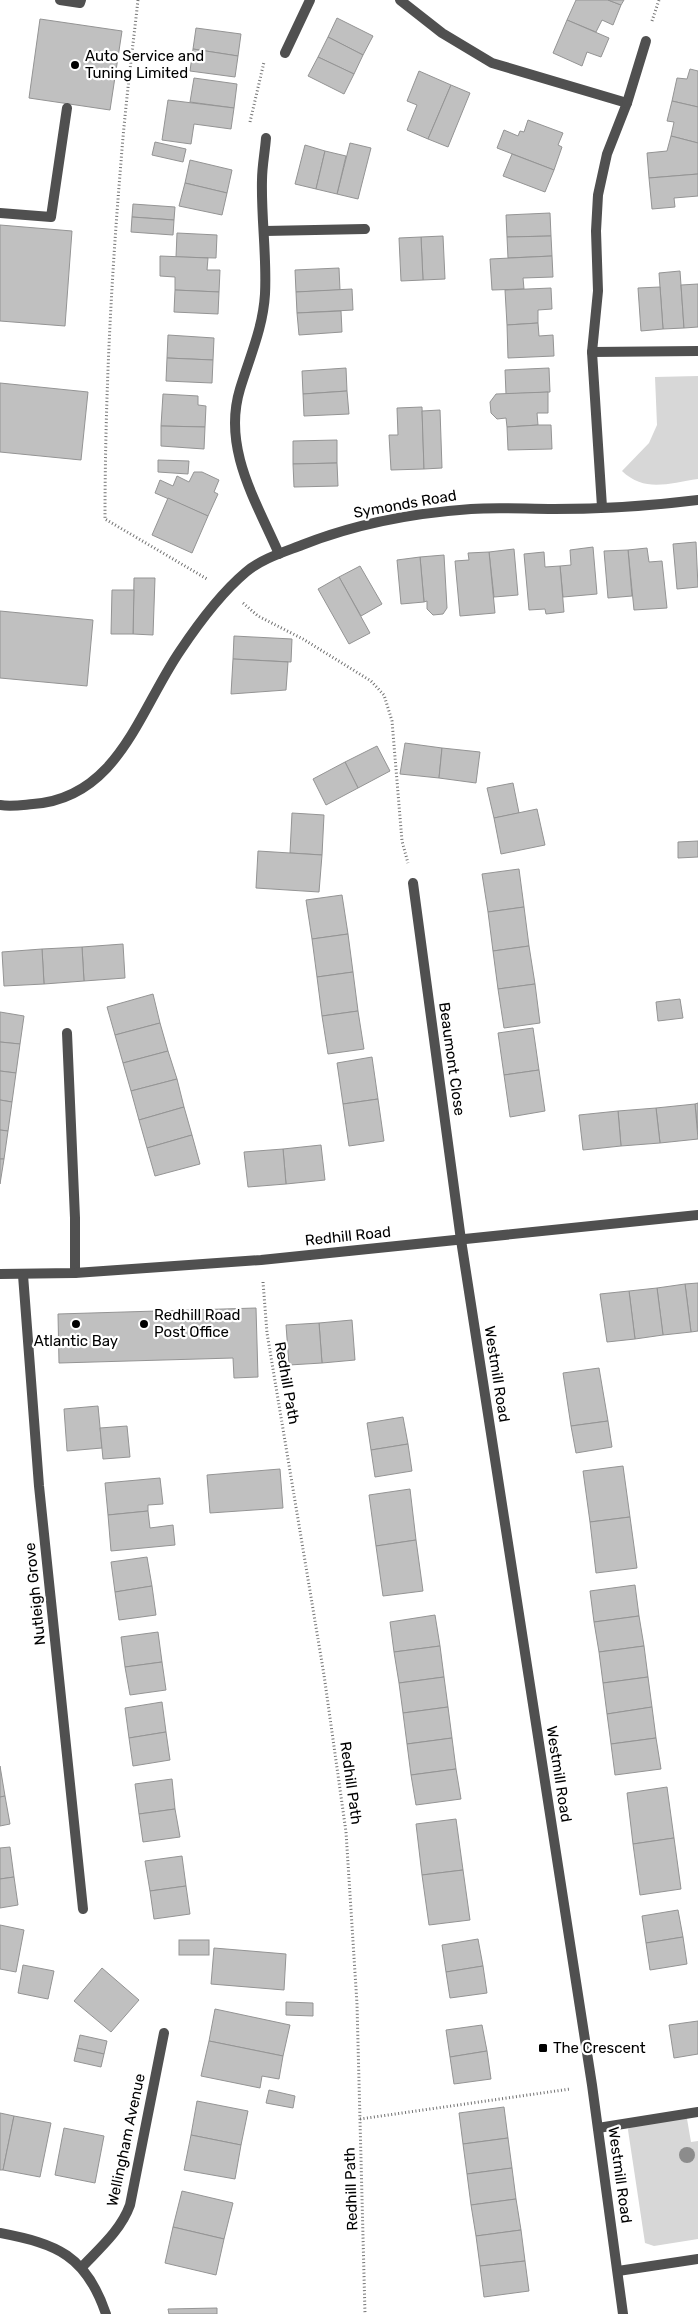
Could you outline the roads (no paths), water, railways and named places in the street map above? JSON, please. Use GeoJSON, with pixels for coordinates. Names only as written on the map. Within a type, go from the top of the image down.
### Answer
{"type":"FeatureCollection","features":[{"type":"Feature","properties":{"kind":"street"},"geometry":{"type":"LineString","coordinates":[[60,0],[80,3],[81,0]]}},
{"type":"Feature","properties":{"kind":"street"},"geometry":{"type":"LineString","coordinates":[[285,53],[310,0]]}},
{"type":"Feature","properties":{"kind":"street"},"geometry":{"type":"LineString","coordinates":[[400,0],[442,34],[492,63],[627,103]]}},
{"type":"Feature","properties":{"kind":"street"},"geometry":{"type":"LineString","coordinates":[[602,507],[592,352],[598,291],[596,231],[598,195],[607,154],[627,103],[646,41]]}},
{"type":"Feature","properties":{"kind":"street"},"geometry":{"type":"LineString","coordinates":[[0,214],[51,217],[67,108]]}},
{"type":"Feature","properties":{"kind":"street"},"geometry":{"type":"LineString","coordinates":[[266,138],[262,179],[265,231],[265,293],[262,322],[240,390],[234,439],[241,467],[279,554]]}},
{"type":"Feature","properties":{"kind":"street"},"geometry":{"type":"LineString","coordinates":[[265,231],[365,229]]}},
{"type":"Feature","properties":{"kind":"street"},"geometry":{"type":"LineString","coordinates":[[592,352],[698,351]]}},
{"type":"Feature","properties":{"kind":"street","name":"Symonds Road"},"geometry":{"type":"LineString","coordinates":[[0,805],[50,803],[87,787],[116,759],[148,708],[179,652],[227,590],[248,570],[279,554],[323,536],[397,518],[472,508],[651,506],[698,500]]}},
{"type":"Feature","properties":{"kind":"street","name":"Beaumont Close"},"geometry":{"type":"LineString","coordinates":[[413,883],[461,1240]]}},
{"type":"Feature","properties":{"kind":"street"},"geometry":{"type":"LineString","coordinates":[[67,1033],[75,1218],[75,1273]]}},
{"type":"Feature","properties":{"kind":"street","name":"Redhill Road"},"geometry":{"type":"LineString","coordinates":[[0,1274],[75,1273],[261,1260],[698,1216]]}},
{"type":"Feature","properties":{"kind":"street","name":"Westmill Road"},"geometry":{"type":"LineString","coordinates":[[461,1240],[592,2085],[623,2314]]}},
{"type":"Feature","properties":{"kind":"street","name":"Nutleigh Grove"},"geometry":{"type":"LineString","coordinates":[[23,1275],[39,1486],[83,1909]]}},
{"type":"Feature","properties":{"kind":"street","name":"Wellingham Avenue"},"geometry":{"type":"LineString","coordinates":[[82,2267],[118,2229],[126,2217],[164,2033]]}},
{"type":"Feature","properties":{"kind":"street"},"geometry":{"type":"LineString","coordinates":[[598,2128],[698,2112]]}},
{"type":"Feature","properties":{"kind":"street"},"geometry":{"type":"LineString","coordinates":[[0,2233],[23,2237],[68,2254],[82,2267],[97,2290],[106,2314]]}},
{"type":"Feature","properties":{"kind":"street"},"geometry":{"type":"LineString","coordinates":[[618,2271],[698,2259]]}},
{"type":"Feature","properties":{"kind":"place","name":"Auto Service and Tuning Limited"},"geometry":{"type":"Point","coordinates":[75,65]}},
{"type":"Feature","properties":{"kind":"place","name":"Atlantic Bay"},"geometry":{"type":"Point","coordinates":[76,1324]}},
{"type":"Feature","properties":{"kind":"place","name":"Redhill Road Post Office"},"geometry":{"type":"Point","coordinates":[144,1324]}},
{"type":"Feature","properties":{"kind":"place","name":"The Crescent"},"geometry":{"type":"Point","coordinates":[543,2048]}}]}
